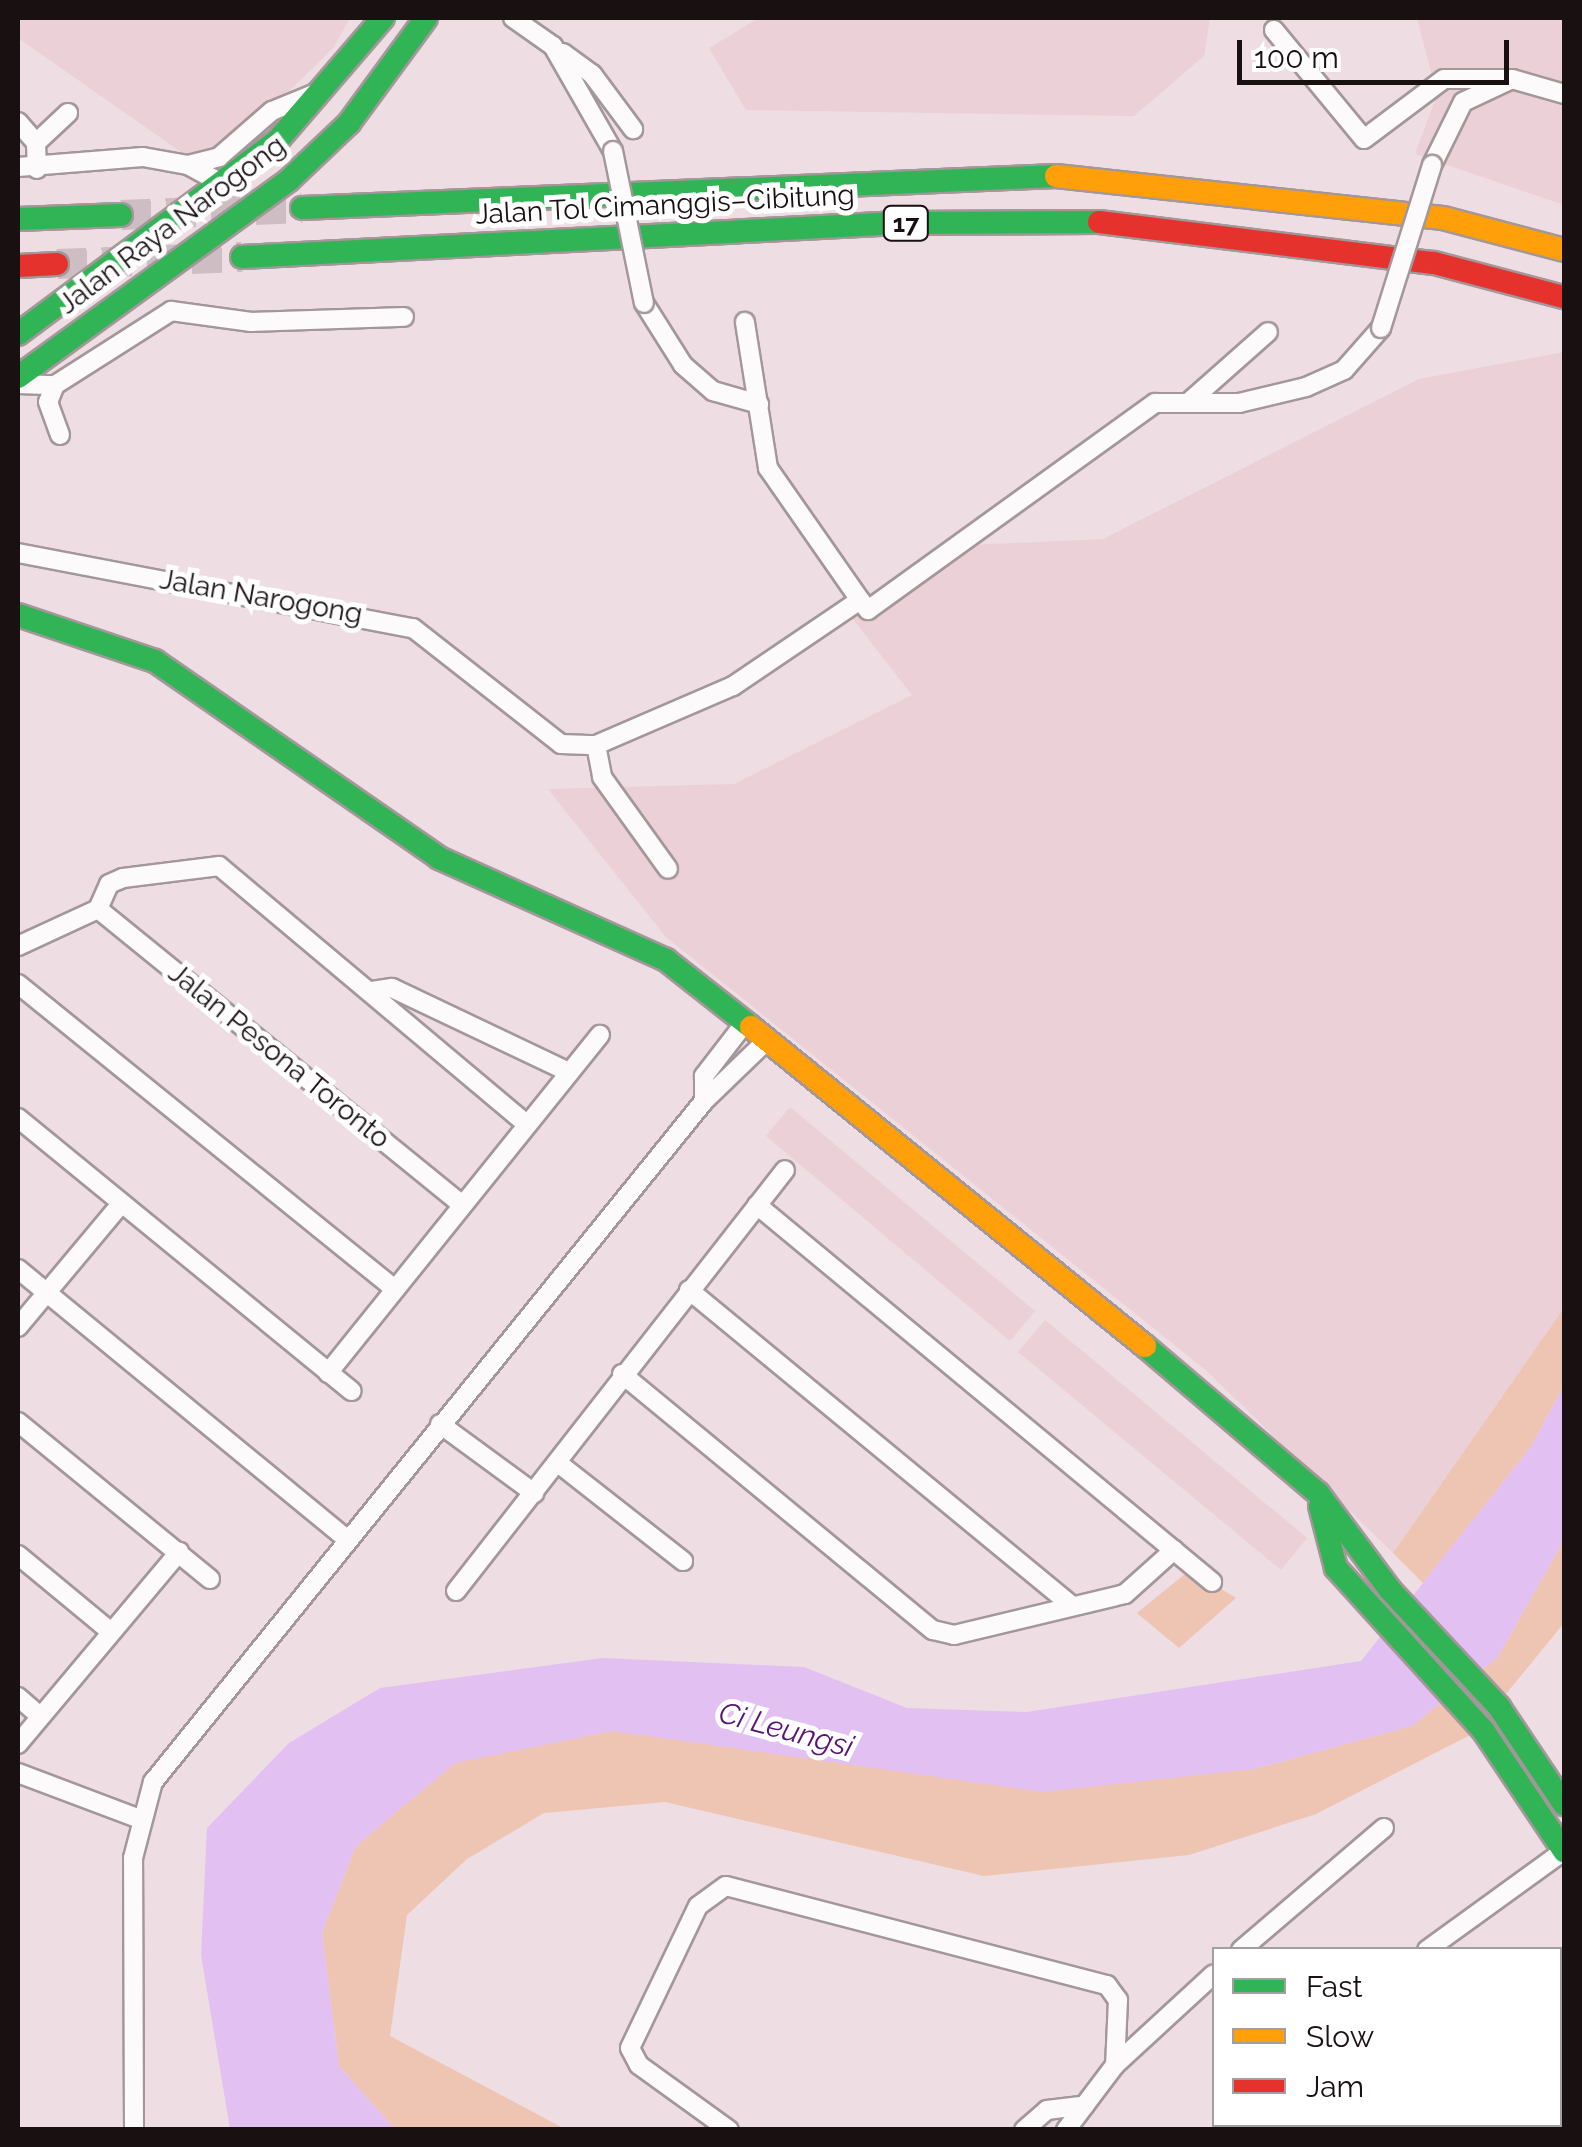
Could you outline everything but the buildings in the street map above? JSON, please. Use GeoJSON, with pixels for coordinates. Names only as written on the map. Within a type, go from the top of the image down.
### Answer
{"type":"FeatureCollection","features":[{"type":"Feature","properties":{"kind":"main road","name":"Jalan Raya Narogong"},"geometry":{"type":"LineString","coordinates":[[18,334],[225,185],[330,86],[382,18]]}},
{"type":"Feature","properties":{"kind":"main road","name":"Jalan Raya Narogong"},"geometry":{"type":"LineString","coordinates":[[18,380],[290,180],[349,122],[426,18]]}},
{"type":"Feature","properties":{"kind":"main road","name":"Jalan Tol Cimanggis–Cibitung"},"geometry":{"type":"LineString","coordinates":[[302,208],[898,176],[1108,176],[1443,218],[1564,250]]}},
{"type":"Feature","properties":{"kind":"main road"},"geometry":{"type":"LineString","coordinates":[[18,220],[121,215]]}},
{"type":"Feature","properties":{"kind":"main road","name":"Jalan Tol Cimanggis–Cibitung"},"geometry":{"type":"LineString","coordinates":[[242,257],[898,223],[1106,222],[1434,264],[1564,298]]}},
{"type":"Feature","properties":{"kind":"main road"},"geometry":{"type":"LineString","coordinates":[[18,266],[56,264]]}},
{"type":"Feature","properties":{"kind":"main road"},"geometry":{"type":"LineString","coordinates":[[18,615],[155,661],[439,858],[666,960],[765,1042],[999,1222],[1318,1493],[1390,1590],[1474,1682],[1564,1804]]}},
{"type":"Feature","properties":{"kind":"main road"},"geometry":{"type":"LineString","coordinates":[[1318,1493],[1336,1568],[1456,1702],[1564,1851]]}},
{"type":"Feature","properties":{"kind":"street"},"geometry":{"type":"LineString","coordinates":[[514,18],[592,74],[633,128]]}},
{"type":"Feature","properties":{"kind":"street"},"geometry":{"type":"LineString","coordinates":[[1274,30],[1364,139],[1444,79],[1512,79],[1564,94]]}},
{"type":"Feature","properties":{"kind":"street"},"geometry":{"type":"LineString","coordinates":[[553,46],[613,151],[644,303],[683,365],[713,391],[759,404]]}},
{"type":"Feature","properties":{"kind":"street"},"geometry":{"type":"LineString","coordinates":[[745,322],[778,492],[868,610],[1118,422],[1155,403],[1239,402],[1306,387],[1344,370],[1382,328],[1448,118],[1512,79]]}},
{"type":"Feature","properties":{"kind":"street"},"geometry":{"type":"LineString","coordinates":[[27,168],[95,155],[188,164],[219,157],[272,110],[330,86]]}},
{"type":"Feature","properties":{"kind":"street"},"geometry":{"type":"LineString","coordinates":[[27,168],[36,143],[68,113]]}},
{"type":"Feature","properties":{"kind":"street"},"geometry":{"type":"LineString","coordinates":[[18,122],[36,143]]}},
{"type":"Feature","properties":{"kind":"street"},"geometry":{"type":"LineString","coordinates":[[188,164],[225,185]]}},
{"type":"Feature","properties":{"kind":"street"},"geometry":{"type":"LineString","coordinates":[[60,435],[48,402],[56,385],[171,311],[251,322],[404,317]]}},
{"type":"Feature","properties":{"kind":"street"},"geometry":{"type":"LineString","coordinates":[[1190,400],[1268,332]]}},
{"type":"Feature","properties":{"kind":"street"},"geometry":{"type":"LineString","coordinates":[[18,380],[56,385]]}},
{"type":"Feature","properties":{"kind":"street","name":"Jalan Narogong"},"geometry":{"type":"LineString","coordinates":[[18,553],[413,628],[561,744],[596,745]]}},
{"type":"Feature","properties":{"kind":"street"},"geometry":{"type":"LineString","coordinates":[[668,869],[602,777],[596,745],[734,686],[860,600]]}},
{"type":"Feature","properties":{"kind":"street"},"geometry":{"type":"LineString","coordinates":[[18,946],[98,909],[109,884],[123,878],[210,864],[372,991],[526,1124]]}},
{"type":"Feature","properties":{"kind":"street","name":"Jalan Pesona Toronto"},"geometry":{"type":"LineString","coordinates":[[98,909],[460,1203]]}},
{"type":"Feature","properties":{"kind":"street"},"geometry":{"type":"LineString","coordinates":[[18,984],[391,1286]]}},
{"type":"Feature","properties":{"kind":"street"},"geometry":{"type":"LineString","coordinates":[[372,991],[392,988],[569,1072]]}},
{"type":"Feature","properties":{"kind":"street"},"geometry":{"type":"LineString","coordinates":[[704,1101],[704,1076],[744,1024]]}},
{"type":"Feature","properties":{"kind":"street"},"geometry":{"type":"LineString","coordinates":[[328,1373],[391,1286],[600,1035]]}},
{"type":"Feature","properties":{"kind":"street"},"geometry":{"type":"LineString","coordinates":[[134,2130],[140,1819],[171,1751],[704,1101],[765,1042]]}},
{"type":"Feature","properties":{"kind":"street"},"geometry":{"type":"LineString","coordinates":[[18,1118],[352,1391]]}},
{"type":"Feature","properties":{"kind":"street"},"geometry":{"type":"LineString","coordinates":[[456,1591],[785,1170]]}},
{"type":"Feature","properties":{"kind":"street"},"geometry":{"type":"LineString","coordinates":[[18,1327],[120,1205]]}},
{"type":"Feature","properties":{"kind":"street"},"geometry":{"type":"LineString","coordinates":[[757,1205],[1212,1582]]}},
{"type":"Feature","properties":{"kind":"street"},"geometry":{"type":"LineString","coordinates":[[18,1270],[344,1537]]}},
{"type":"Feature","properties":{"kind":"street"},"geometry":{"type":"LineString","coordinates":[[689,1290],[1072,1606]]}},
{"type":"Feature","properties":{"kind":"street"},"geometry":{"type":"LineString","coordinates":[[622,1374],[913,1620],[954,1635],[1126,1594],[1174,1550]]}},
{"type":"Feature","properties":{"kind":"street"},"geometry":{"type":"LineString","coordinates":[[18,1422],[210,1578]]}},
{"type":"Feature","properties":{"kind":"street"},"geometry":{"type":"LineString","coordinates":[[440,1424],[534,1492]]}},
{"type":"Feature","properties":{"kind":"street"},"geometry":{"type":"LineString","coordinates":[[558,1463],[683,1561]]}},
{"type":"Feature","properties":{"kind":"street"},"geometry":{"type":"LineString","coordinates":[[18,1744],[179,1552]]}},
{"type":"Feature","properties":{"kind":"street"},"geometry":{"type":"LineString","coordinates":[[18,1555],[110,1630]]}},
{"type":"Feature","properties":{"kind":"street"},"geometry":{"type":"LineString","coordinates":[[18,1698],[40,1716]]}},
{"type":"Feature","properties":{"kind":"street"},"geometry":{"type":"LineString","coordinates":[[18,1772],[140,1819]]}},
{"type":"Feature","properties":{"kind":"street"},"geometry":{"type":"LineString","coordinates":[[1245,1947],[1384,1828]]}},
{"type":"Feature","properties":{"kind":"street"},"geometry":{"type":"LineString","coordinates":[[1431,1947],[1564,1851]]}},
{"type":"Feature","properties":{"kind":"street"},"geometry":{"type":"LineString","coordinates":[[729,2130],[639,2065],[630,2048],[698,1906],[726,1886],[1107,1985],[1118,2000],[1115,2065]]}},
{"type":"Feature","properties":{"kind":"street"},"geometry":{"type":"LineString","coordinates":[[1069,2128],[1115,2065],[1212,1976]]}},
{"type":"Feature","properties":{"kind":"street"},"geometry":{"type":"LineString","coordinates":[[1024,2130],[1048,2110],[1085,2105]]}},
{"type":"Feature","properties":{"kind":"shaded area"},"geometry":{"type":"Polygon","coordinates":[[[18,18],[350,18],[333,48],[208,171],[18,38],[18,18]]]}},
{"type":"Feature","properties":{"kind":"shaded area"},"geometry":{"type":"Polygon","coordinates":[[[759,18],[1210,18],[1204,56],[1134,116],[746,110],[709,48],[759,18]]]}},
{"type":"Feature","properties":{"kind":"shaded area"},"geometry":{"type":"Polygon","coordinates":[[[1417,18],[1564,18],[1564,205],[1415,154],[1437,95],[1417,18]]]}},
{"type":"Feature","properties":{"kind":"shaded area"},"geometry":{"type":"Polygon","coordinates":[[[1564,352],[1564,1308],[1393,1553],[1207,1371],[666,937],[548,789],[734,784],[912,695],[852,618],[947,546],[1103,539],[1419,379],[1564,352]]]}},
{"type":"Feature","properties":{"kind":"shaded area"},"geometry":{"type":"Polygon","coordinates":[[[790,1107],[1035,1311],[1010,1341],[766,1136],[790,1107]]]}},
{"type":"Feature","properties":{"kind":"shaded area"},"geometry":{"type":"Polygon","coordinates":[[[1564,1308],[1564,1385],[1531,1447],[1423,1583],[1393,1553],[1564,1308]]]}},
{"type":"Feature","properties":{"kind":"shaded area"},"geometry":{"type":"Polygon","coordinates":[[[1045,1320],[1307,1538],[1281,1570],[1018,1352],[1045,1320]]]}},
{"type":"Feature","properties":{"kind":"shaded area"},"geometry":{"type":"Polygon","coordinates":[[[1564,1540],[1564,1623],[1474,1733],[1316,1814],[1189,1855],[984,1876],[665,1802],[544,1813],[467,1859],[407,1915],[390,2036],[565,2129],[395,2129],[339,2066],[322,1933],[356,1846],[456,1762],[612,1731],[1254,1769],[1412,1726],[1498,1657],[1564,1540]]]}},
{"type":"Feature","properties":{"kind":"shaded area"},"geometry":{"type":"Polygon","coordinates":[[[1190,1570],[1236,1598],[1179,1648],[1137,1613],[1190,1570]]]}},
{"type":"Feature","properties":{"kind":"water","name":"Ci Leungsi"},"geometry":{"type":"Polygon","coordinates":[[[1564,1385],[1564,1540],[1498,1657],[1412,1726],[1254,1769],[1043,1792],[612,1731],[455,1763],[356,1846],[322,1933],[339,2066],[395,2129],[230,2129],[201,1955],[207,1828],[289,1743],[380,1688],[603,1658],[804,1667],[907,1708],[1027,1712],[1361,1661],[1531,1447],[1564,1385]]]}},
{"type":"Feature","properties":{"kind":"tunnel"},"geometry":{"type":"LineString","coordinates":[[121,215],[302,208]]}},
{"type":"Feature","properties":{"kind":"tunnel"},"geometry":{"type":"LineString","coordinates":[[57,264],[242,257]]}},
{"type":"Feature","properties":{"kind":"traffic: fast"},"geometry":{"type":"LineString","coordinates":[[18,334],[278,140],[383,18]]}},
{"type":"Feature","properties":{"kind":"traffic: fast"},"geometry":{"type":"LineString","coordinates":[[18,377],[289,180],[349,123],[426,18]]}},
{"type":"Feature","properties":{"kind":"traffic: fast"},"geometry":{"type":"LineString","coordinates":[[302,208],[1056,176]]}},
{"type":"Feature","properties":{"kind":"traffic: fast"},"geometry":{"type":"LineString","coordinates":[[18,219],[121,215]]}},
{"type":"Feature","properties":{"kind":"traffic: fast"},"geometry":{"type":"LineString","coordinates":[[242,257],[899,223],[1099,222]]}},
{"type":"Feature","properties":{"kind":"traffic: fast"},"geometry":{"type":"LineString","coordinates":[[18,615],[155,661],[439,858],[666,960],[751,1027]]}},
{"type":"Feature","properties":{"kind":"traffic: fast"},"geometry":{"type":"LineString","coordinates":[[1145,1346],[1318,1493],[1390,1590],[1499,1707],[1564,1804]]}},
{"type":"Feature","properties":{"kind":"traffic: fast"},"geometry":{"type":"LineString","coordinates":[[1320,1506],[1336,1568],[1483,1730],[1564,1851]]}},
{"type":"Feature","properties":{"kind":"traffic: slow"},"geometry":{"type":"LineString","coordinates":[[1056,176],[1443,218],[1564,250]]}},
{"type":"Feature","properties":{"kind":"traffic: slow"},"geometry":{"type":"LineString","coordinates":[[751,1027],[1145,1346]]}},
{"type":"Feature","properties":{"kind":"traffic: jam"},"geometry":{"type":"LineString","coordinates":[[1099,222],[1434,263],[1564,297]]}},
{"type":"Feature","properties":{"kind":"traffic: jam"},"geometry":{"type":"LineString","coordinates":[[18,266],[57,264]]}}]}
